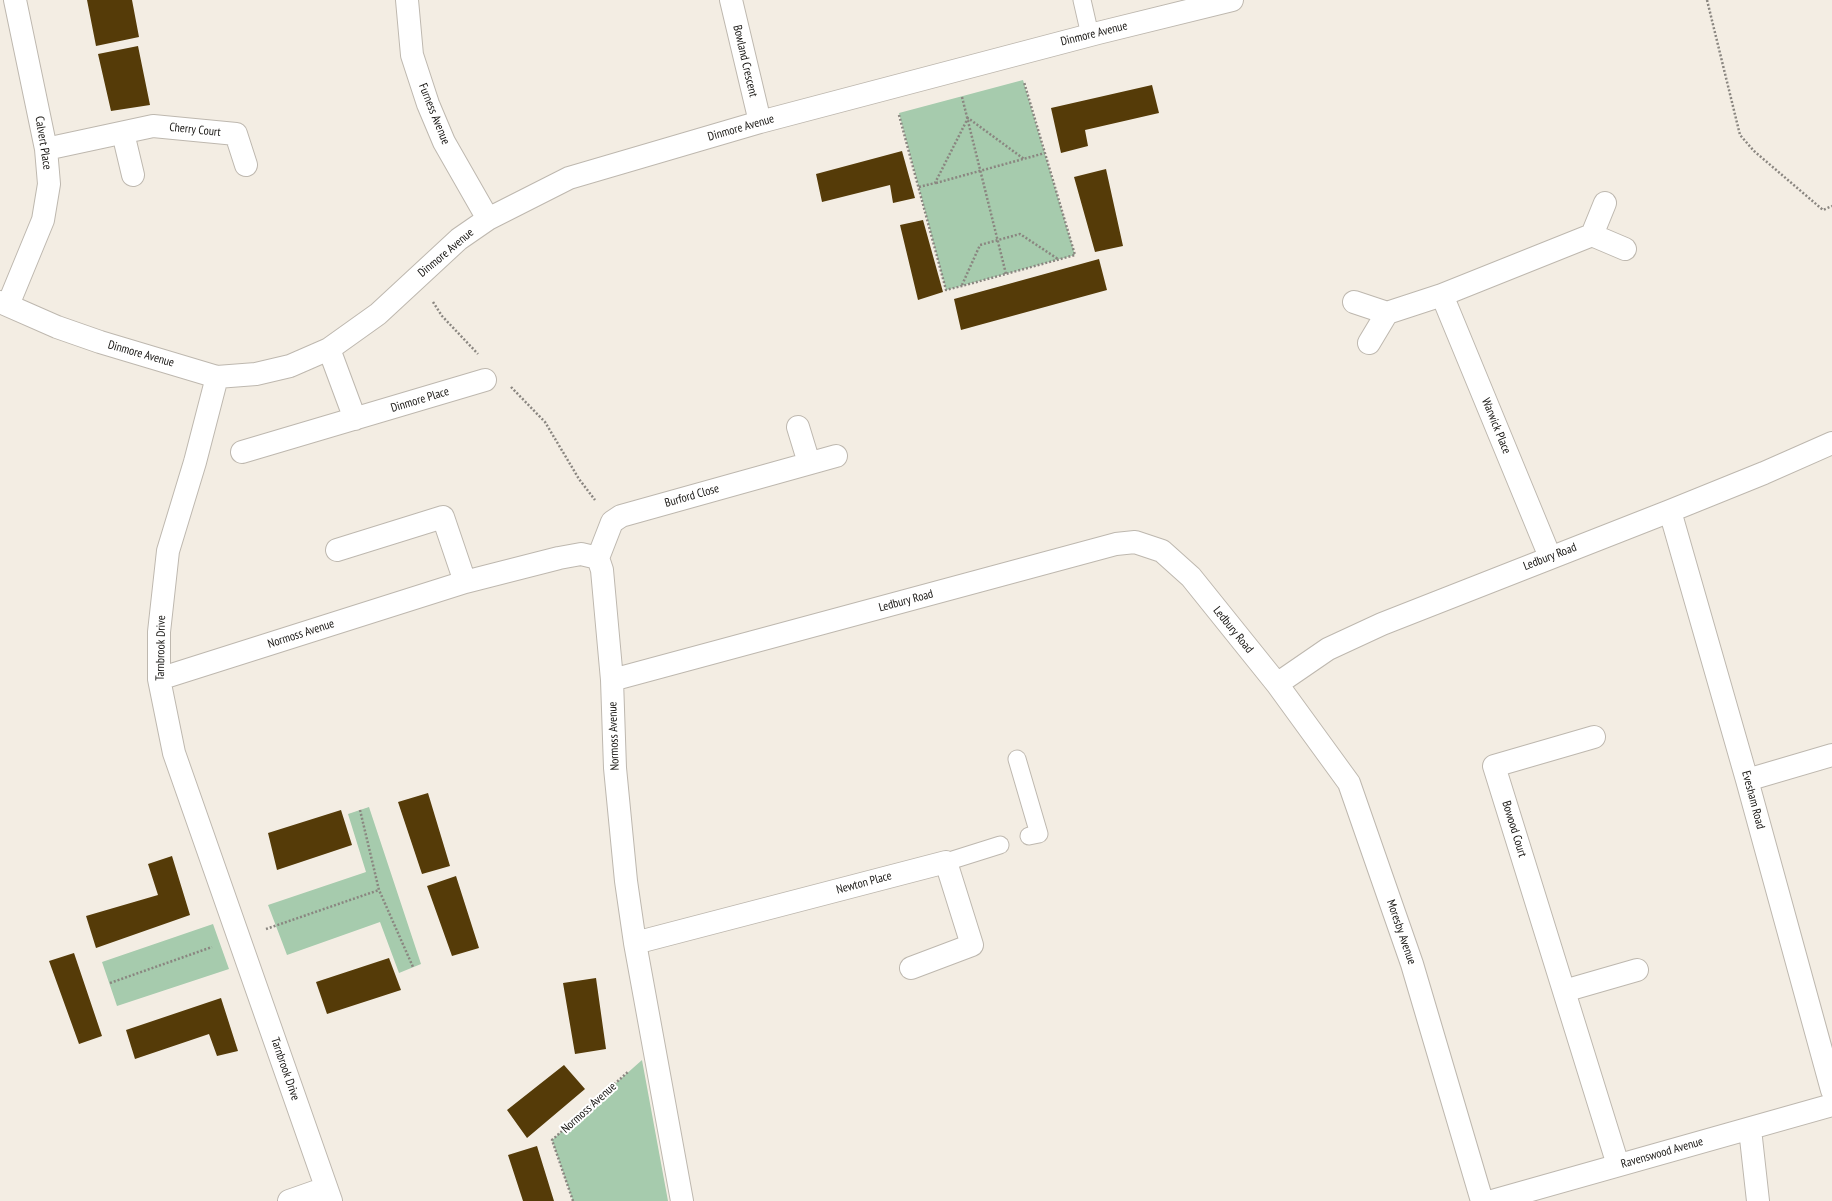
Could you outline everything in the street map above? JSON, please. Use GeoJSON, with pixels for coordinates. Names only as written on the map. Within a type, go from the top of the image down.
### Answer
{"type":"FeatureCollection","features":[{"type":"Feature","properties":{"kind":"street","name":"Calvert Place"},"geometry":{"type":"LineString","coordinates":[[4,304],[43,220],[49,184],[46,149],[15,0]]}},
{"type":"Feature","properties":{"kind":"street","name":"Furness Avenue"},"geometry":{"type":"LineString","coordinates":[[407,0],[412,55],[428,104],[444,142],[488,219]]}},
{"type":"Feature","properties":{"kind":"street","name":"Bowland Crescent"},"geometry":{"type":"LineString","coordinates":[[731,0],[760,122]]}},
{"type":"Feature","properties":{"kind":"street","name":"Dinmore Avenue"},"geometry":{"type":"LineString","coordinates":[[4,304],[57,327],[100,342],[217,377],[256,374],[290,366],[329,349],[378,314],[459,239],[488,219],[569,178],[760,122],[1016,54],[1232,0]]}},
{"type":"Feature","properties":{"kind":"street","name":"Cherry Court"},"geometry":{"type":"LineString","coordinates":[[46,149],[153,126],[236,134],[246,165]]}},
{"type":"Feature","properties":{"kind":"street"},"geometry":{"type":"LineString","coordinates":[[123,133],[133,175]]}},
{"type":"Feature","properties":{"kind":"street"},"geometry":{"type":"LineString","coordinates":[[1592,235],[1604,203]]}},
{"type":"Feature","properties":{"kind":"street"},"geometry":{"type":"LineString","coordinates":[[1354,302],[1386,313],[1442,295],[1592,235],[1625,249]]}},
{"type":"Feature","properties":{"kind":"street","name":"Warwick Place"},"geometry":{"type":"LineString","coordinates":[[1442,295],[1550,557]]}},
{"type":"Feature","properties":{"kind":"street"},"geometry":{"type":"LineString","coordinates":[[1369,343],[1386,313]]}},
{"type":"Feature","properties":{"kind":"street"},"geometry":{"type":"LineString","coordinates":[[329,349],[355,419]]}},
{"type":"Feature","properties":{"kind":"street","name":"Tarnbrook Drive"},"geometry":{"type":"LineString","coordinates":[[217,377],[168,551],[159,632],[159,679],[174,753],[328,1194]]}},
{"type":"Feature","properties":{"kind":"street","name":"Dinmore Place"},"geometry":{"type":"LineString","coordinates":[[242,452],[486,380]]}},
{"type":"Feature","properties":{"kind":"street"},"geometry":{"type":"LineString","coordinates":[[798,427],[809,463]]}},
{"type":"Feature","properties":{"kind":"street","name":"Ledbury Road"},"geometry":{"type":"LineString","coordinates":[[612,680],[1116,544],[1135,542],[1162,551],[1191,577],[1277,684],[1328,649],[1382,624],[1764,474],[1832,443]]}},
{"type":"Feature","properties":{"kind":"street","name":"Burford Close"},"geometry":{"type":"LineString","coordinates":[[612,522],[621,516],[836,456]]}},
{"type":"Feature","properties":{"kind":"street","name":"Evesham Road"},"geometry":{"type":"LineString","coordinates":[[1670,511],[1747,780],[1832,1090]]}},
{"type":"Feature","properties":{"kind":"street"},"geometry":{"type":"LineString","coordinates":[[337,550],[443,517],[465,582]]}},
{"type":"Feature","properties":{"kind":"street"},"geometry":{"type":"LineString","coordinates":[[598,558],[612,522]]}},
{"type":"Feature","properties":{"kind":"street","name":"Normoss Avenue"},"geometry":{"type":"LineString","coordinates":[[159,679],[465,582],[559,558],[581,554],[598,558],[602,570],[612,680],[615,768],[626,881],[635,943],[682,1201]]}},
{"type":"Feature","properties":{"kind":"street","name":"Moresby Avenue"},"geometry":{"type":"LineString","coordinates":[[1277,684],[1349,783],[1412,964],[1482,1201]]}},
{"type":"Feature","properties":{"kind":"street","name":"Bowood Court"},"geometry":{"type":"LineString","coordinates":[[1594,737],[1494,766],[1618,1166]]}},
{"type":"Feature","properties":{"kind":"street"},"geometry":{"type":"LineString","coordinates":[[1747,780],[1832,754]]}},
{"type":"Feature","properties":{"kind":"street"},"geometry":{"type":"LineString","coordinates":[[911,968],[972,945],[946,862]]}},
{"type":"Feature","properties":{"kind":"street","name":"Newton Place"},"geometry":{"type":"LineString","coordinates":[[635,943],[946,862]]}},
{"type":"Feature","properties":{"kind":"street"},"geometry":{"type":"LineString","coordinates":[[1564,991],[1637,970]]}},
{"type":"Feature","properties":{"kind":"street","name":"Ravenswood Avenue"},"geometry":{"type":"LineString","coordinates":[[1492,1201],[1832,1105]]}},
{"type":"Feature","properties":{"kind":"street"},"geometry":{"type":"LineString","coordinates":[[1750,1129],[1758,1201]]}},
{"type":"Feature","properties":{"kind":"street"},"geometry":{"type":"LineString","coordinates":[[289,1201],[328,1194]]}},
{"type":"Feature","properties":{"kind":"lane"},"geometry":{"type":"LineString","coordinates":[[1082,0],[1090,35]]}},
{"type":"Feature","properties":{"kind":"lane"},"geometry":{"type":"LineString","coordinates":[[1017,758],[1039,834],[1029,836]]}},
{"type":"Feature","properties":{"kind":"lane"},"geometry":{"type":"LineString","coordinates":[[946,862],[1000,845]]}},
{"type":"Feature","properties":{"kind":"path"},"geometry":{"type":"LineString","coordinates":[[1707,0],[1740,135],[1754,151],[1823,210],[1832,206]]}},
{"type":"Feature","properties":{"kind":"path"},"geometry":{"type":"LineString","coordinates":[[892,87],[946,290],[962,286],[1075,255],[1016,54]]}},
{"type":"Feature","properties":{"kind":"path"},"geometry":{"type":"LineString","coordinates":[[956,71],[1006,274]]}},
{"type":"Feature","properties":{"kind":"path"},"geometry":{"type":"LineString","coordinates":[[968,118],[1024,159]]}},
{"type":"Feature","properties":{"kind":"path"},"geometry":{"type":"LineString","coordinates":[[935,183],[968,118]]}},
{"type":"Feature","properties":{"kind":"path"},"geometry":{"type":"LineString","coordinates":[[919,187],[1045,153]]}},
{"type":"Feature","properties":{"kind":"path"},"geometry":{"type":"LineString","coordinates":[[962,286],[980,245],[1020,234],[1058,260]]}},
{"type":"Feature","properties":{"kind":"path"},"geometry":{"type":"LineString","coordinates":[[417,278],[442,316],[480,355]]}},
{"type":"Feature","properties":{"kind":"path"},"geometry":{"type":"LineString","coordinates":[[507,383],[544,422],[579,479],[612,522]]}},
{"type":"Feature","properties":{"kind":"path"},"geometry":{"type":"LineString","coordinates":[[360,810],[379,890],[413,967]]}},
{"type":"Feature","properties":{"kind":"path"},"geometry":{"type":"LineString","coordinates":[[110,984],[379,890]]}},
{"type":"Feature","properties":{"kind":"path","name":"Normoss Avenue"},"geometry":{"type":"LineString","coordinates":[[573,1201],[552,1140],[654,1048]]}},
{"type":"Feature","properties":{"kind":"green space"},"geometry":{"type":"Polygon","coordinates":[[[1023,80],[1075,255],[946,290],[899,113],[1023,80]]]}},
{"type":"Feature","properties":{"kind":"green space"},"geometry":{"type":"Polygon","coordinates":[[[369,807],[421,964],[399,973],[380,922],[287,955],[268,905],[366,872],[348,814],[369,807]]]}},
{"type":"Feature","properties":{"kind":"green space"},"geometry":{"type":"Polygon","coordinates":[[[213,924],[229,969],[117,1006],[102,962],[213,924]]]}},
{"type":"Feature","properties":{"kind":"green space"},"geometry":{"type":"Polygon","coordinates":[[[642,1060],[668,1201],[573,1201],[552,1140],[642,1060]]]}},
{"type":"Feature","properties":{"kind":"building"},"geometry":{"type":"Polygon","coordinates":[[[87,0],[132,0],[139,37],[96,46],[87,0]]]}},
{"type":"Feature","properties":{"kind":"building"},"geometry":{"type":"Polygon","coordinates":[[[138,46],[150,105],[111,111],[98,54],[138,46]]]}},
{"type":"Feature","properties":{"kind":"building"},"geometry":{"type":"Polygon","coordinates":[[[1152,85],[1159,113],[1085,130],[1088,146],[1061,153],[1051,108],[1152,85]]]}},
{"type":"Feature","properties":{"kind":"building"},"geometry":{"type":"Polygon","coordinates":[[[902,151],[915,198],[893,203],[890,185],[822,202],[816,174],[902,151]]]}},
{"type":"Feature","properties":{"kind":"building"},"geometry":{"type":"Polygon","coordinates":[[[1106,169],[1123,246],[1095,252],[1074,177],[1106,169]]]}},
{"type":"Feature","properties":{"kind":"building"},"geometry":{"type":"Polygon","coordinates":[[[923,220],[943,292],[918,300],[900,225],[923,220]]]}},
{"type":"Feature","properties":{"kind":"building"},"geometry":{"type":"Polygon","coordinates":[[[1099,259],[1107,290],[961,330],[954,299],[1099,259]]]}},
{"type":"Feature","properties":{"kind":"building"},"geometry":{"type":"Polygon","coordinates":[[[428,793],[450,866],[422,874],[398,802],[428,793]]]}},
{"type":"Feature","properties":{"kind":"building"},"geometry":{"type":"Polygon","coordinates":[[[341,810],[352,845],[277,870],[268,833],[341,810]]]}},
{"type":"Feature","properties":{"kind":"building"},"geometry":{"type":"Polygon","coordinates":[[[172,856],[190,915],[96,948],[86,916],[158,895],[148,864],[172,856]]]}},
{"type":"Feature","properties":{"kind":"building"},"geometry":{"type":"Polygon","coordinates":[[[456,876],[479,948],[452,956],[427,886],[456,876]]]}},
{"type":"Feature","properties":{"kind":"building"},"geometry":{"type":"Polygon","coordinates":[[[74,953],[102,1036],[79,1044],[49,961],[74,953]]]}},
{"type":"Feature","properties":{"kind":"building"},"geometry":{"type":"Polygon","coordinates":[[[389,958],[401,990],[327,1014],[316,982],[389,958]]]}},
{"type":"Feature","properties":{"kind":"building"},"geometry":{"type":"Polygon","coordinates":[[[596,978],[606,1049],[575,1054],[563,983],[596,978]]]}},
{"type":"Feature","properties":{"kind":"building"},"geometry":{"type":"Polygon","coordinates":[[[221,998],[238,1051],[217,1056],[209,1034],[135,1059],[126,1030],[221,998]]]}},
{"type":"Feature","properties":{"kind":"building"},"geometry":{"type":"Polygon","coordinates":[[[564,1065],[585,1089],[527,1138],[507,1110],[564,1065]]]}},
{"type":"Feature","properties":{"kind":"building"},"geometry":{"type":"Polygon","coordinates":[[[537,1146],[554,1201],[523,1201],[508,1155],[537,1146]]]}}]}
